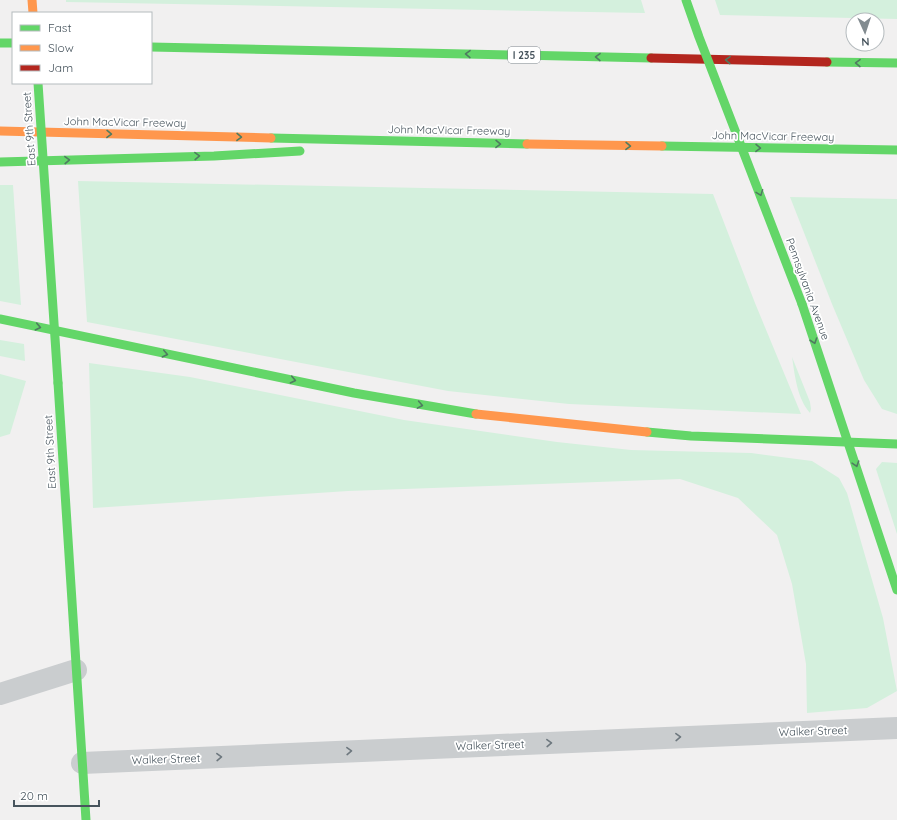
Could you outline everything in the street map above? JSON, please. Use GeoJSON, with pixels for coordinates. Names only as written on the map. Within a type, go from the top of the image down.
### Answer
{"type":"FeatureCollection","features":[{"type":"Feature","properties":{"kind":"main road"},"geometry":{"type":"LineString","coordinates":[[32,0],[33,12]]}},
{"type":"Feature","properties":{"kind":"main road","name":"Pennsylvania Avenue"},"geometry":{"type":"LineString","coordinates":[[686,0],[802,304],[897,590]]}},
{"type":"Feature","properties":{"kind":"main road"},"geometry":{"type":"LineString","coordinates":[[0,43],[12,43]]}},
{"type":"Feature","properties":{"kind":"main road","name":"I 235"},"geometry":{"type":"LineString","coordinates":[[152,47],[897,64]]}},
{"type":"Feature","properties":{"kind":"main road","name":"East 9th Street"},"geometry":{"type":"LineString","coordinates":[[38,84],[86,820]]}},
{"type":"Feature","properties":{"kind":"main road","name":"John MacVicar Freeway"},"geometry":{"type":"LineString","coordinates":[[0,131],[459,143],[897,150]]}},
{"type":"Feature","properties":{"kind":"main road"},"geometry":{"type":"LineString","coordinates":[[340,149],[459,143]]}},
{"type":"Feature","properties":{"kind":"main road"},"geometry":{"type":"LineString","coordinates":[[0,162],[206,156],[309,151]]}},
{"type":"Feature","properties":{"kind":"main road"},"geometry":{"type":"LineString","coordinates":[[0,319],[354,393],[461,412],[691,436],[897,444]]}},
{"type":"Feature","properties":{"kind":"street"},"geometry":{"type":"LineString","coordinates":[[0,694],[76,670]]}},
{"type":"Feature","properties":{"kind":"street","name":"Walker Street"},"geometry":{"type":"LineString","coordinates":[[82,763],[897,728]]}},
{"type":"Feature","properties":{"kind":"green space"},"geometry":{"type":"Polygon","coordinates":[[[66,0],[641,0],[645,13],[66,2],[66,0]]]}},
{"type":"Feature","properties":{"kind":"green space"},"geometry":{"type":"Polygon","coordinates":[[[715,0],[897,0],[897,19],[885,19],[885,12],[845,12],[845,18],[720,15],[715,0]]]}},
{"type":"Feature","properties":{"kind":"green space"},"geometry":{"type":"Polygon","coordinates":[[[78,181],[713,194],[755,303],[801,414],[569,404],[448,391],[87,322],[78,181]]]}},
{"type":"Feature","properties":{"kind":"green space"},"geometry":{"type":"Polygon","coordinates":[[[0,185],[13,185],[21,305],[0,301],[0,185]]]}},
{"type":"Feature","properties":{"kind":"green space"},"geometry":{"type":"Polygon","coordinates":[[[790,197],[897,199],[897,414],[882,409],[864,380],[790,197]]]}},
{"type":"Feature","properties":{"kind":"green space"},"geometry":{"type":"Polygon","coordinates":[[[0,340],[24,344],[25,361],[0,356],[0,340]]]}},
{"type":"Feature","properties":{"kind":"green space"},"geometry":{"type":"Polygon","coordinates":[[[792,357],[810,402],[810,413],[799,394],[792,357]]]}},
{"type":"Feature","properties":{"kind":"green space"},"geometry":{"type":"Polygon","coordinates":[[[89,363],[190,377],[404,420],[557,442],[631,450],[751,453],[812,461],[839,478],[847,493],[883,618],[897,691],[867,708],[807,713],[806,664],[792,584],[777,535],[738,498],[680,479],[348,491],[93,508],[89,363]]]}},
{"type":"Feature","properties":{"kind":"green space"},"geometry":{"type":"Polygon","coordinates":[[[0,374],[26,381],[10,434],[0,437],[0,374]]]}},
{"type":"Feature","properties":{"kind":"green space"},"geometry":{"type":"Polygon","coordinates":[[[882,462],[897,463],[897,534],[876,469],[882,462]]]}},
{"type":"Feature","properties":{"kind":"traffic: fast"},"geometry":{"type":"LineString","coordinates":[[686,0],[802,304]]}},
{"type":"Feature","properties":{"kind":"traffic: fast"},"geometry":{"type":"LineString","coordinates":[[0,43],[12,43]]}},
{"type":"Feature","properties":{"kind":"traffic: fast"},"geometry":{"type":"LineString","coordinates":[[152,47],[651,58]]}},
{"type":"Feature","properties":{"kind":"traffic: fast"},"geometry":{"type":"LineString","coordinates":[[827,62],[897,63]]}},
{"type":"Feature","properties":{"kind":"traffic: fast"},"geometry":{"type":"LineString","coordinates":[[38,84],[58,383]]}},
{"type":"Feature","properties":{"kind":"traffic: fast"},"geometry":{"type":"LineString","coordinates":[[271,138],[527,144]]}},
{"type":"Feature","properties":{"kind":"traffic: fast"},"geometry":{"type":"LineString","coordinates":[[662,146],[897,150]]}},
{"type":"Feature","properties":{"kind":"traffic: fast"},"geometry":{"type":"LineString","coordinates":[[0,162],[214,156],[300,151]]}},
{"type":"Feature","properties":{"kind":"traffic: fast"},"geometry":{"type":"LineString","coordinates":[[802,304],[897,590]]}},
{"type":"Feature","properties":{"kind":"traffic: fast"},"geometry":{"type":"LineString","coordinates":[[0,319],[354,393],[476,414]]}},
{"type":"Feature","properties":{"kind":"traffic: fast"},"geometry":{"type":"LineString","coordinates":[[58,383],[86,820]]}},
{"type":"Feature","properties":{"kind":"traffic: fast"},"geometry":{"type":"LineString","coordinates":[[647,432],[691,436],[897,444]]}},
{"type":"Feature","properties":{"kind":"traffic: slow"},"geometry":{"type":"LineString","coordinates":[[32,0],[33,12]]}},
{"type":"Feature","properties":{"kind":"traffic: slow"},"geometry":{"type":"LineString","coordinates":[[0,131],[271,138]]}},
{"type":"Feature","properties":{"kind":"traffic: slow"},"geometry":{"type":"LineString","coordinates":[[527,144],[662,146]]}},
{"type":"Feature","properties":{"kind":"traffic: slow"},"geometry":{"type":"LineString","coordinates":[[476,414],[647,432]]}},
{"type":"Feature","properties":{"kind":"traffic: jam"},"geometry":{"type":"LineString","coordinates":[[651,58],[827,62]]}}]}
